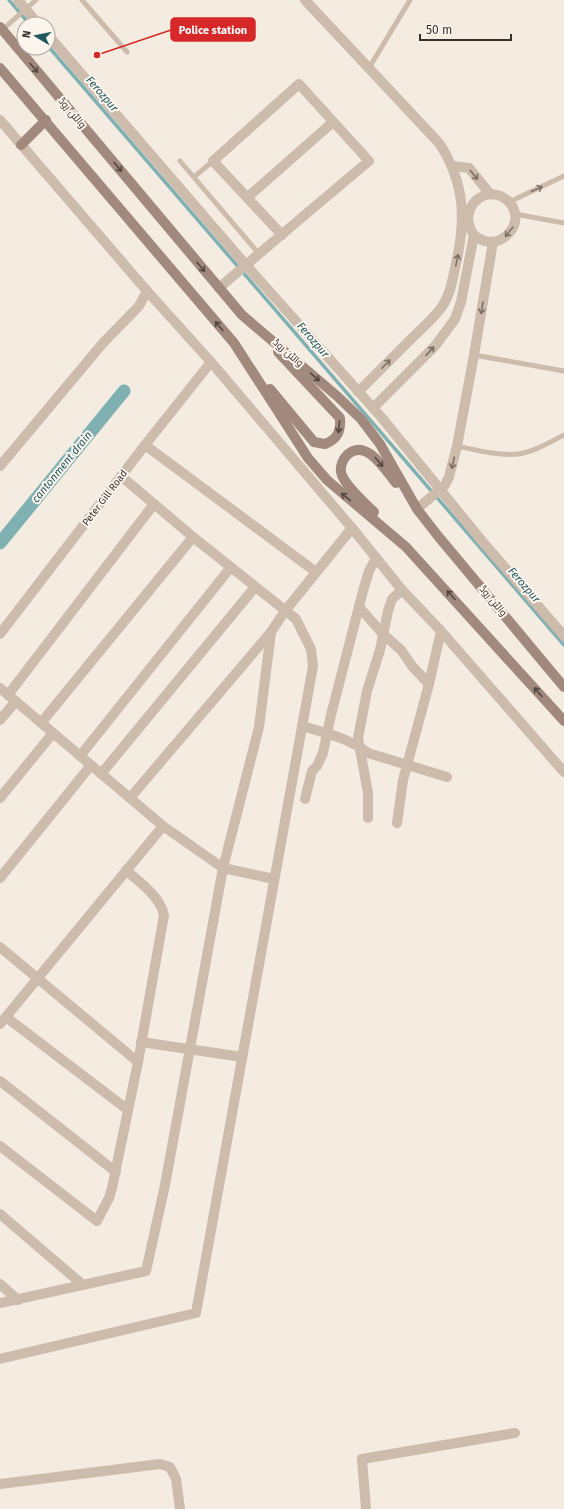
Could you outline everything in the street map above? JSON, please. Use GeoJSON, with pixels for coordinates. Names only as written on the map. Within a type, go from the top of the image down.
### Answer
{"type":"FeatureCollection","features":[{"type":"Feature","properties":{"kind":"main road","name":"والٹن روڈ"},"geometry":{"type":"LineString","coordinates":[[1,29],[242,315],[337,396],[361,419],[380,444],[417,509],[564,687]]}},
{"type":"Feature","properties":{"kind":"main road"},"geometry":{"type":"LineString","coordinates":[[0,68],[46,120],[237,347],[314,442],[325,444],[336,438],[341,426],[340,418],[242,315]]}},
{"type":"Feature","properties":{"kind":"main road"},"geometry":{"type":"LineString","coordinates":[[21,145],[46,120]]}},
{"type":"Feature","properties":{"kind":"main road"},"geometry":{"type":"LineString","coordinates":[[237,347],[317,470],[339,491],[402,543]]}},
{"type":"Feature","properties":{"kind":"main road"},"geometry":{"type":"LineString","coordinates":[[417,509],[374,456],[369,452],[357,450],[349,453],[344,458],[341,465],[341,472],[345,481],[428,570],[564,721]]}},
{"type":"Feature","properties":{"kind":"street"},"geometry":{"type":"LineString","coordinates":[[18,0],[32,16]]}},
{"type":"Feature","properties":{"kind":"street"},"geometry":{"type":"LineString","coordinates":[[305,0],[433,136],[453,166],[462,203],[462,222],[459,250],[450,292],[441,309],[358,392]]}},
{"type":"Feature","properties":{"kind":"street"},"geometry":{"type":"LineString","coordinates":[[56,44],[246,265],[358,392],[374,408],[482,541],[564,636]]}},
{"type":"Feature","properties":{"kind":"street"},"geometry":{"type":"LineString","coordinates":[[219,288],[282,235],[369,161],[299,84],[213,161],[282,235]]}},
{"type":"Feature","properties":{"kind":"street"},"geometry":{"type":"LineString","coordinates":[[0,120],[147,291],[211,362],[352,528],[402,590],[441,631],[564,772]]}},
{"type":"Feature","properties":{"kind":"street"},"geometry":{"type":"LineString","coordinates":[[248,197],[333,122]]}},
{"type":"Feature","properties":{"kind":"street"},"geometry":{"type":"LineString","coordinates":[[453,166],[469,168],[490,194]]}},
{"type":"Feature","properties":{"kind":"street"},"geometry":{"type":"LineString","coordinates":[[490,194],[500,196],[509,202],[515,214],[515,222],[512,230],[507,236],[493,242],[483,240],[474,235],[469,225],[468,215],[472,205],[480,197],[490,194]]}},
{"type":"Feature","properties":{"kind":"street"},"geometry":{"type":"LineString","coordinates":[[374,408],[435,346],[455,319],[460,306],[474,235]]}},
{"type":"Feature","properties":{"kind":"street"},"geometry":{"type":"LineString","coordinates":[[417,509],[445,485],[449,477],[457,446],[493,242]]}},
{"type":"Feature","properties":{"kind":"street"},"geometry":{"type":"LineString","coordinates":[[0,466],[103,344],[139,306],[147,291]]}},
{"type":"Feature","properties":{"kind":"street","name":"Peter Gill Road"},"geometry":{"type":"LineString","coordinates":[[0,634],[145,445],[211,362]]}},
{"type":"Feature","properties":{"kind":"street"},"geometry":{"type":"LineString","coordinates":[[145,445],[316,572]]}},
{"type":"Feature","properties":{"kind":"street"},"geometry":{"type":"LineString","coordinates":[[0,1359],[196,1313],[312,666],[311,649],[296,619],[121,476]]}},
{"type":"Feature","properties":{"kind":"street"},"geometry":{"type":"LineString","coordinates":[[0,720],[12,698],[154,504]]}},
{"type":"Feature","properties":{"kind":"street"},"geometry":{"type":"LineString","coordinates":[[130,798],[271,632],[285,611],[352,528]]}},
{"type":"Feature","properties":{"kind":"street"},"geometry":{"type":"LineString","coordinates":[[41,723],[194,537]]}},
{"type":"Feature","properties":{"kind":"street"},"geometry":{"type":"LineString","coordinates":[[305,799],[312,771],[317,766],[324,753],[327,733],[368,571],[376,558]]}},
{"type":"Feature","properties":{"kind":"street"},"geometry":{"type":"LineString","coordinates":[[80,756],[231,567]]}},
{"type":"Feature","properties":{"kind":"street"},"geometry":{"type":"LineString","coordinates":[[101,774],[255,587]]}},
{"type":"Feature","properties":{"kind":"street"},"geometry":{"type":"LineString","coordinates":[[368,818],[368,793],[358,738],[367,691],[380,650],[388,611],[392,600],[402,590]]}},
{"type":"Feature","properties":{"kind":"street"},"geometry":{"type":"LineString","coordinates":[[359,607],[383,634],[402,650],[412,666],[429,684]]}},
{"type":"Feature","properties":{"kind":"street"},"geometry":{"type":"LineString","coordinates":[[397,823],[403,780],[429,684],[441,631]]}},
{"type":"Feature","properties":{"kind":"street"},"geometry":{"type":"LineString","coordinates":[[0,1303],[146,1271],[165,1185],[223,868],[258,727],[271,632]]}},
{"type":"Feature","properties":{"kind":"street"},"geometry":{"type":"LineString","coordinates":[[0,688],[162,826],[223,868],[274,878]]}},
{"type":"Feature","properties":{"kind":"street"},"geometry":{"type":"LineString","coordinates":[[302,726],[327,733],[360,747],[368,753],[447,778]]}},
{"type":"Feature","properties":{"kind":"street"},"geometry":{"type":"LineString","coordinates":[[0,798],[54,733]]}},
{"type":"Feature","properties":{"kind":"street"},"geometry":{"type":"LineString","coordinates":[[0,878],[91,765]]}},
{"type":"Feature","properties":{"kind":"street"},"geometry":{"type":"LineString","coordinates":[[128,1110],[3,1020],[162,826]]}},
{"type":"Feature","properties":{"kind":"street"},"geometry":{"type":"LineString","coordinates":[[0,1146],[97,1221],[109,1198],[116,1172],[138,1062],[164,915],[155,898],[126,870]]}},
{"type":"Feature","properties":{"kind":"street"},"geometry":{"type":"LineString","coordinates":[[0,947],[138,1062]]}},
{"type":"Feature","properties":{"kind":"street"},"geometry":{"type":"LineString","coordinates":[[141,1042],[242,1057]]}},
{"type":"Feature","properties":{"kind":"street"},"geometry":{"type":"LineString","coordinates":[[0,1081],[116,1172]]}},
{"type":"Feature","properties":{"kind":"street"},"geometry":{"type":"LineString","coordinates":[[0,1214],[83,1285]]}},
{"type":"Feature","properties":{"kind":"street"},"geometry":{"type":"LineString","coordinates":[[0,1284],[18,1300]]}},
{"type":"Feature","properties":{"kind":"street"},"geometry":{"type":"LineString","coordinates":[[366,1509],[362,1458],[515,1433]]}},
{"type":"Feature","properties":{"kind":"street"},"geometry":{"type":"LineString","coordinates":[[0,1484],[160,1464],[170,1467],[176,1479],[180,1509]]}},
{"type":"Feature","properties":{"kind":"lane"},"geometry":{"type":"LineString","coordinates":[[1,29],[36,0]]}},
{"type":"Feature","properties":{"kind":"lane"},"geometry":{"type":"LineString","coordinates":[[82,0],[127,52]]}},
{"type":"Feature","properties":{"kind":"lane"},"geometry":{"type":"LineString","coordinates":[[369,68],[410,0]]}},
{"type":"Feature","properties":{"kind":"lane"},"geometry":{"type":"LineString","coordinates":[[180,161],[259,254]]}},
{"type":"Feature","properties":{"kind":"lane"},"geometry":{"type":"LineString","coordinates":[[194,177],[213,161]]}},
{"type":"Feature","properties":{"kind":"lane"},"geometry":{"type":"LineString","coordinates":[[509,202],[564,176]]}},
{"type":"Feature","properties":{"kind":"lane"},"geometry":{"type":"LineString","coordinates":[[515,214],[564,224]]}},
{"type":"Feature","properties":{"kind":"lane"},"geometry":{"type":"LineString","coordinates":[[474,355],[564,371]]}},
{"type":"Feature","properties":{"kind":"lane"},"geometry":{"type":"LineString","coordinates":[[457,446],[504,454],[519,454],[540,447],[564,435]]}},
{"type":"Feature","properties":{"kind":"waterway","name":"Ferozpur"},"geometry":{"type":"LineString","coordinates":[[9,0],[22,16]]}},
{"type":"Feature","properties":{"kind":"waterway","name":"Ferozpur"},"geometry":{"type":"LineString","coordinates":[[56,55],[564,645]]}},
{"type":"Feature","properties":{"kind":"waterway","name":"cantonment drain"},"geometry":{"type":"LineString","coordinates":[[0,543],[124,391]]}},
{"type":"Feature","properties":{"kind":"place","name":"Police station"},"geometry":{"type":"Point","coordinates":[97,55]}}]}
